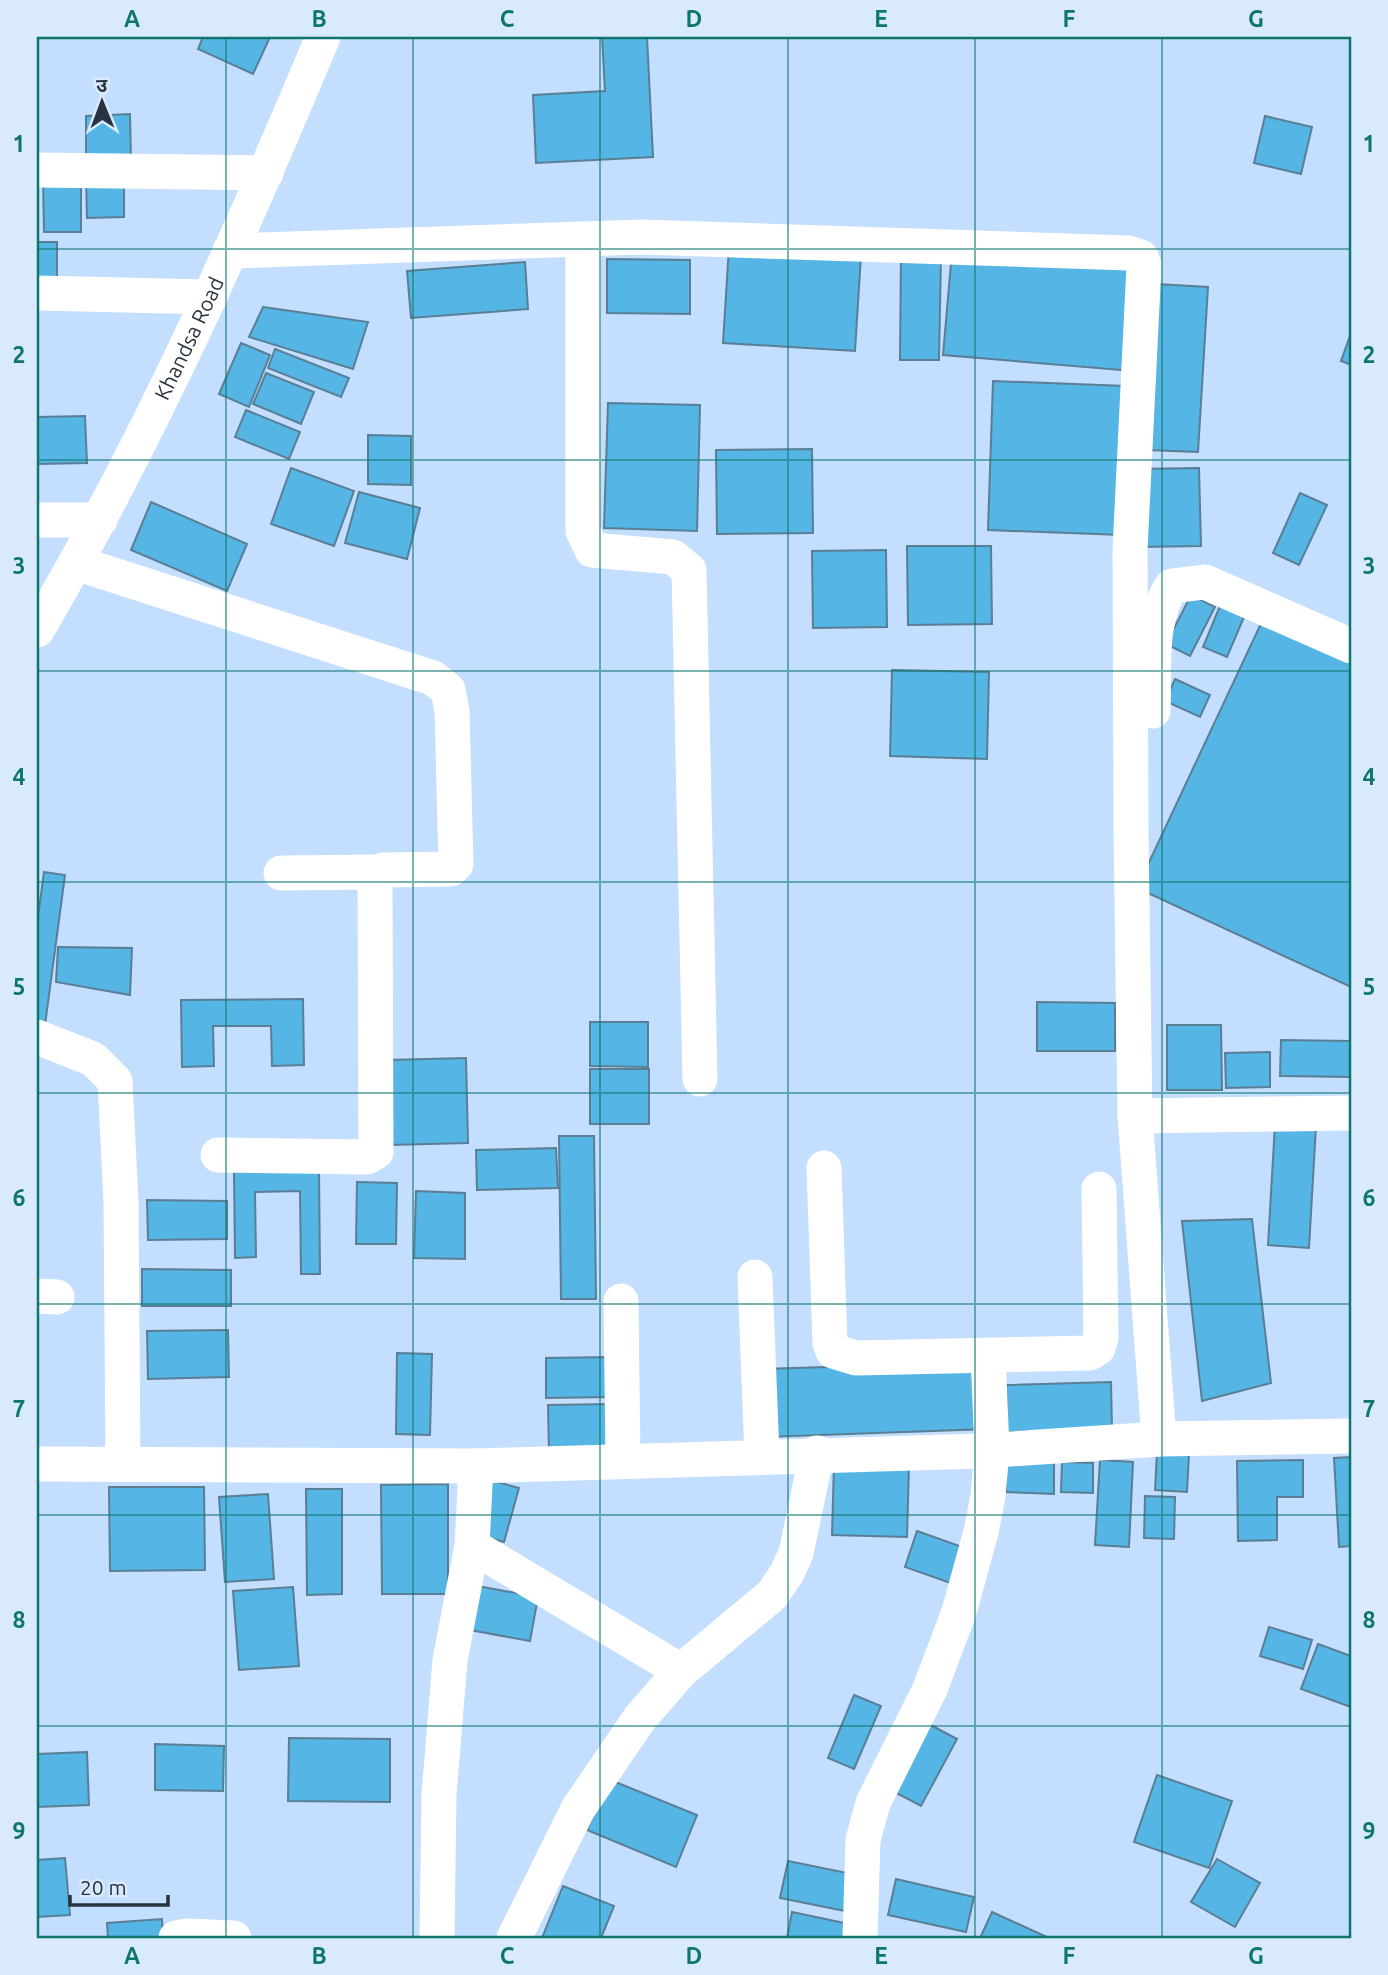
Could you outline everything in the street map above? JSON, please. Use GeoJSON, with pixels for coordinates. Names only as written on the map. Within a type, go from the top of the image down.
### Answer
{"type":"FeatureCollection","features":[{"type":"Feature","properties":{"kind":"street","name":"Khandsa Road"},"geometry":{"type":"LineString","coordinates":[[37,630],[134,457],[266,173],[323,37]]}},
{"type":"Feature","properties":{"kind":"street"},"geometry":{"type":"LineString","coordinates":[[37,170],[266,173]]}},
{"type":"Feature","properties":{"kind":"street"},"geometry":{"type":"LineString","coordinates":[[230,251],[642,237],[1129,253],[1141,257],[1144,265],[1130,550],[1135,1116],[1159,1439]]}},
{"type":"Feature","properties":{"kind":"street"},"geometry":{"type":"LineString","coordinates":[[583,239],[583,531],[592,550],[673,557],[689,570],[700,1079]]}},
{"type":"Feature","properties":{"kind":"street"},"geometry":{"type":"LineString","coordinates":[[37,293],[210,297]]}},
{"type":"Feature","properties":{"kind":"street"},"geometry":{"type":"LineString","coordinates":[[37,520],[100,520]]}},
{"type":"Feature","properties":{"kind":"street"},"geometry":{"type":"LineString","coordinates":[[76,563],[433,678],[448,690],[452,711],[456,864],[451,869],[383,870],[377,873],[281,873]]}},
{"type":"Feature","properties":{"kind":"street"},"geometry":{"type":"LineString","coordinates":[[1150,781],[1157,620],[1162,599],[1172,586],[1205,582],[1351,646]]}},
{"type":"Feature","properties":{"kind":"street"},"geometry":{"type":"LineString","coordinates":[[218,1155],[367,1157],[376,1152],[377,873]]}},
{"type":"Feature","properties":{"kind":"street"},"geometry":{"type":"LineString","coordinates":[[37,1037],[93,1059],[115,1081],[121,1202],[122,1463]]}},
{"type":"Feature","properties":{"kind":"street"},"geometry":{"type":"LineString","coordinates":[[1135,1116],[1351,1113]]}},
{"type":"Feature","properties":{"kind":"street"},"geometry":{"type":"LineString","coordinates":[[824,1168],[830,1343],[833,1350],[856,1358],[1090,1353],[1098,1348],[1101,1338],[1099,1189]]}},
{"type":"Feature","properties":{"kind":"street"},"geometry":{"type":"LineString","coordinates":[[755,1276],[762,1455]]}},
{"type":"Feature","properties":{"kind":"street"},"geometry":{"type":"LineString","coordinates":[[621,1301],[623,1461]]}},
{"type":"Feature","properties":{"kind":"street"},"geometry":{"type":"LineString","coordinates":[[860,1938],[863,1840],[873,1802],[930,1689],[959,1612],[988,1496],[992,1450],[988,1356]]}},
{"type":"Feature","properties":{"kind":"street"},"geometry":{"type":"LineString","coordinates":[[37,1464],[477,1466],[762,1455],[992,1450],[1159,1439],[1351,1436]]}},
{"type":"Feature","properties":{"kind":"street"},"geometry":{"type":"LineString","coordinates":[[514,1938],[573,1819],[598,1776],[640,1718],[681,1671],[772,1595],[787,1573],[796,1553],[817,1454]]}},
{"type":"Feature","properties":{"kind":"street"},"geometry":{"type":"LineString","coordinates":[[437,1938],[439,1795],[450,1660],[472,1546],[477,1466]]}},
{"type":"Feature","properties":{"kind":"street"},"geometry":{"type":"LineString","coordinates":[[472,1546],[681,1671]]}},
{"type":"Feature","properties":{"kind":"street"},"geometry":{"type":"LineString","coordinates":[[176,1938],[234,1938]]}},
{"type":"Feature","properties":{"kind":"building"},"geometry":{"type":"Polygon","coordinates":[[[203,37],[270,37],[253,74],[198,49],[203,37]]]}},
{"type":"Feature","properties":{"kind":"building"},"geometry":{"type":"Polygon","coordinates":[[[602,37],[647,37],[653,157],[536,163],[533,95],[605,91],[602,37]]]}},
{"type":"Feature","properties":{"kind":"building"},"geometry":{"type":"Polygon","coordinates":[[[130,114],[131,161],[86,163],[86,116],[130,114]]]}},
{"type":"Feature","properties":{"kind":"building"},"geometry":{"type":"Polygon","coordinates":[[[1265,116],[1312,127],[1301,174],[1254,163],[1265,116]]]}},
{"type":"Feature","properties":{"kind":"building"},"geometry":{"type":"Polygon","coordinates":[[[124,176],[124,217],[87,218],[86,177],[124,176]]]}},
{"type":"Feature","properties":{"kind":"building"},"geometry":{"type":"Polygon","coordinates":[[[81,177],[81,232],[44,232],[43,178],[81,177]]]}},
{"type":"Feature","properties":{"kind":"building"},"geometry":{"type":"Polygon","coordinates":[[[37,242],[57,242],[57,281],[37,281],[37,242]]]}},
{"type":"Feature","properties":{"kind":"building"},"geometry":{"type":"Polygon","coordinates":[[[729,247],[861,255],[855,351],[723,343],[729,247]]]}},
{"type":"Feature","properties":{"kind":"building"},"geometry":{"type":"Polygon","coordinates":[[[952,252],[1142,267],[1133,371],[943,355],[952,252]]]}},
{"type":"Feature","properties":{"kind":"building"},"geometry":{"type":"Polygon","coordinates":[[[901,255],[941,255],[939,360],[900,360],[901,255]]]}},
{"type":"Feature","properties":{"kind":"building"},"geometry":{"type":"Polygon","coordinates":[[[607,259],[690,260],[690,314],[607,313],[607,259]]]}},
{"type":"Feature","properties":{"kind":"building"},"geometry":{"type":"Polygon","coordinates":[[[525,262],[528,309],[411,318],[407,271],[525,262]]]}},
{"type":"Feature","properties":{"kind":"building"},"geometry":{"type":"Polygon","coordinates":[[[1156,284],[1208,287],[1198,452],[1147,450],[1156,284]]]}},
{"type":"Feature","properties":{"kind":"building"},"geometry":{"type":"Polygon","coordinates":[[[263,307],[368,322],[353,369],[249,337],[263,307]]]}},
{"type":"Feature","properties":{"kind":"building"},"geometry":{"type":"Polygon","coordinates":[[[1351,333],[1351,365],[1341,361],[1351,333]]]}},
{"type":"Feature","properties":{"kind":"building"},"geometry":{"type":"Polygon","coordinates":[[[241,343],[270,355],[249,407],[219,394],[241,343]]]}},
{"type":"Feature","properties":{"kind":"building"},"geometry":{"type":"Polygon","coordinates":[[[275,349],[349,378],[341,397],[268,368],[275,349]]]}},
{"type":"Feature","properties":{"kind":"building"},"geometry":{"type":"Polygon","coordinates":[[[266,373],[314,392],[301,424],[253,404],[266,373]]]}},
{"type":"Feature","properties":{"kind":"building"},"geometry":{"type":"Polygon","coordinates":[[[993,381],[1126,386],[1121,535],[988,530],[993,381]]]}},
{"type":"Feature","properties":{"kind":"building"},"geometry":{"type":"Polygon","coordinates":[[[608,403],[700,405],[697,531],[604,528],[608,403]]]}},
{"type":"Feature","properties":{"kind":"building"},"geometry":{"type":"Polygon","coordinates":[[[246,410],[300,432],[289,459],[235,437],[246,410]]]}},
{"type":"Feature","properties":{"kind":"building"},"geometry":{"type":"Polygon","coordinates":[[[85,416],[87,463],[37,464],[37,417],[85,416]]]}},
{"type":"Feature","properties":{"kind":"building"},"geometry":{"type":"Polygon","coordinates":[[[368,435],[411,436],[411,485],[368,484],[368,435]]]}},
{"type":"Feature","properties":{"kind":"building"},"geometry":{"type":"Polygon","coordinates":[[[812,449],[813,533],[717,534],[716,450],[812,449]]]}},
{"type":"Feature","properties":{"kind":"building"},"geometry":{"type":"Polygon","coordinates":[[[291,468],[354,491],[334,546],[271,524],[291,468]]]}},
{"type":"Feature","properties":{"kind":"building"},"geometry":{"type":"Polygon","coordinates":[[[1199,468],[1201,546],[1138,547],[1136,469],[1199,468]]]}},
{"type":"Feature","properties":{"kind":"building"},"geometry":{"type":"Polygon","coordinates":[[[359,492],[420,508],[407,559],[345,543],[359,492]]]}},
{"type":"Feature","properties":{"kind":"building"},"geometry":{"type":"Polygon","coordinates":[[[1300,493],[1327,505],[1299,565],[1273,553],[1300,493]]]}},
{"type":"Feature","properties":{"kind":"building"},"geometry":{"type":"Polygon","coordinates":[[[151,502],[247,544],[227,591],[131,550],[151,502]]]}},
{"type":"Feature","properties":{"kind":"building"},"geometry":{"type":"Polygon","coordinates":[[[907,546],[991,546],[992,624],[908,625],[907,546]]]}},
{"type":"Feature","properties":{"kind":"building"},"geometry":{"type":"Polygon","coordinates":[[[886,550],[887,627],[813,628],[812,551],[886,550]]]}},
{"type":"Feature","properties":{"kind":"building"},"geometry":{"type":"Polygon","coordinates":[[[1191,595],[1215,607],[1190,656],[1166,644],[1191,595]]]}},
{"type":"Feature","properties":{"kind":"building"},"geometry":{"type":"Polygon","coordinates":[[[1222,601],[1247,610],[1227,657],[1203,647],[1222,601]]]}},
{"type":"Feature","properties":{"kind":"building"},"geometry":{"type":"Polygon","coordinates":[[[1264,617],[1351,658],[1351,987],[1137,888],[1264,617]]]}},
{"type":"Feature","properties":{"kind":"building"},"geometry":{"type":"Polygon","coordinates":[[[892,670],[989,672],[987,759],[890,756],[892,670]]]}},
{"type":"Feature","properties":{"kind":"building"},"geometry":{"type":"Polygon","coordinates":[[[1175,679],[1210,695],[1200,717],[1165,701],[1175,679]]]}},
{"type":"Feature","properties":{"kind":"building"},"geometry":{"type":"Polygon","coordinates":[[[44,872],[65,875],[45,1025],[37,1024],[37,924],[44,872]]]}},
{"type":"Feature","properties":{"kind":"building"},"geometry":{"type":"Polygon","coordinates":[[[58,947],[132,948],[130,995],[56,982],[58,947]]]}},
{"type":"Feature","properties":{"kind":"building"},"geometry":{"type":"Polygon","coordinates":[[[303,999],[304,1065],[272,1066],[271,1026],[213,1026],[214,1066],[182,1067],[181,1000],[303,999]]]}},
{"type":"Feature","properties":{"kind":"building"},"geometry":{"type":"Polygon","coordinates":[[[1037,1002],[1115,1003],[1115,1051],[1037,1051],[1037,1002]]]}},
{"type":"Feature","properties":{"kind":"building"},"geometry":{"type":"Polygon","coordinates":[[[590,1022],[648,1022],[648,1067],[590,1066],[590,1022]]]}},
{"type":"Feature","properties":{"kind":"building"},"geometry":{"type":"Polygon","coordinates":[[[1167,1025],[1221,1025],[1222,1090],[1167,1090],[1167,1025]]]}},
{"type":"Feature","properties":{"kind":"building"},"geometry":{"type":"Polygon","coordinates":[[[1281,1040],[1351,1041],[1351,1077],[1280,1076],[1281,1040]]]}},
{"type":"Feature","properties":{"kind":"building"},"geometry":{"type":"Polygon","coordinates":[[[1270,1052],[1270,1087],[1226,1088],[1225,1053],[1270,1052]]]}},
{"type":"Feature","properties":{"kind":"building"},"geometry":{"type":"Polygon","coordinates":[[[466,1058],[468,1143],[389,1145],[388,1060],[466,1058]]]}},
{"type":"Feature","properties":{"kind":"building"},"geometry":{"type":"Polygon","coordinates":[[[590,1069],[649,1069],[649,1124],[590,1124],[590,1069]]]}},
{"type":"Feature","properties":{"kind":"building"},"geometry":{"type":"Polygon","coordinates":[[[1275,1124],[1316,1126],[1309,1248],[1268,1245],[1275,1124]]]}},
{"type":"Feature","properties":{"kind":"building"},"geometry":{"type":"Polygon","coordinates":[[[559,1136],[594,1136],[596,1299],[561,1299],[559,1136]]]}},
{"type":"Feature","properties":{"kind":"building"},"geometry":{"type":"Polygon","coordinates":[[[556,1148],[558,1188],[477,1190],[476,1150],[556,1148]]]}},
{"type":"Feature","properties":{"kind":"building"},"geometry":{"type":"Polygon","coordinates":[[[319,1169],[320,1274],[301,1274],[300,1191],[255,1192],[256,1257],[235,1258],[234,1170],[319,1169]]]}},
{"type":"Feature","properties":{"kind":"building"},"geometry":{"type":"Polygon","coordinates":[[[357,1182],[397,1183],[396,1244],[356,1244],[357,1182]]]}},
{"type":"Feature","properties":{"kind":"building"},"geometry":{"type":"Polygon","coordinates":[[[416,1191],[465,1193],[465,1259],[414,1258],[416,1191]]]}},
{"type":"Feature","properties":{"kind":"building"},"geometry":{"type":"Polygon","coordinates":[[[147,1200],[227,1201],[227,1239],[148,1240],[147,1200]]]}},
{"type":"Feature","properties":{"kind":"building"},"geometry":{"type":"Polygon","coordinates":[[[1252,1219],[1271,1383],[1202,1401],[1182,1221],[1252,1219]]]}},
{"type":"Feature","properties":{"kind":"building"},"geometry":{"type":"Polygon","coordinates":[[[142,1269],[231,1270],[231,1306],[142,1306],[142,1269]]]}},
{"type":"Feature","properties":{"kind":"building"},"geometry":{"type":"Polygon","coordinates":[[[228,1330],[229,1377],[148,1379],[147,1331],[228,1330]]]}},
{"type":"Feature","properties":{"kind":"building"},"geometry":{"type":"Polygon","coordinates":[[[397,1353],[432,1354],[430,1435],[396,1434],[397,1353]]]}},
{"type":"Feature","properties":{"kind":"building"},"geometry":{"type":"Polygon","coordinates":[[[612,1357],[612,1397],[546,1398],[546,1358],[612,1357]]]}},
{"type":"Feature","properties":{"kind":"building"},"geometry":{"type":"Polygon","coordinates":[[[985,1362],[988,1429],[765,1437],[763,1369],[985,1362]]]}},
{"type":"Feature","properties":{"kind":"building"},"geometry":{"type":"Polygon","coordinates":[[[1111,1382],[1112,1429],[1007,1432],[1006,1385],[1111,1382]]]}},
{"type":"Feature","properties":{"kind":"building"},"geometry":{"type":"Polygon","coordinates":[[[613,1404],[613,1453],[549,1453],[548,1405],[613,1404]]]}},
{"type":"Feature","properties":{"kind":"building"},"geometry":{"type":"Polygon","coordinates":[[[1157,1451],[1189,1454],[1187,1492],[1155,1490],[1157,1451]]]}},
{"type":"Feature","properties":{"kind":"building"},"geometry":{"type":"Polygon","coordinates":[[[1351,1457],[1351,1546],[1339,1547],[1334,1458],[1351,1457]]]}},
{"type":"Feature","properties":{"kind":"building"},"geometry":{"type":"Polygon","coordinates":[[[1100,1460],[1133,1462],[1129,1547],[1095,1545],[1100,1460]]]}},
{"type":"Feature","properties":{"kind":"building"},"geometry":{"type":"Polygon","coordinates":[[[1303,1460],[1303,1497],[1277,1497],[1277,1540],[1238,1541],[1237,1461],[1303,1460]]]}},
{"type":"Feature","properties":{"kind":"building"},"geometry":{"type":"Polygon","coordinates":[[[1006,1461],[1054,1462],[1054,1494],[1006,1492],[1006,1461]]]}},
{"type":"Feature","properties":{"kind":"building"},"geometry":{"type":"Polygon","coordinates":[[[1062,1462],[1093,1463],[1093,1493],[1061,1492],[1062,1462]]]}},
{"type":"Feature","properties":{"kind":"building"},"geometry":{"type":"Polygon","coordinates":[[[834,1464],[909,1466],[907,1537],[832,1535],[834,1464]]]}},
{"type":"Feature","properties":{"kind":"building"},"geometry":{"type":"Polygon","coordinates":[[[490,1480],[519,1488],[504,1542],[475,1534],[490,1480]]]}},
{"type":"Feature","properties":{"kind":"building"},"geometry":{"type":"Polygon","coordinates":[[[448,1484],[448,1594],[382,1594],[381,1485],[448,1484]]]}},
{"type":"Feature","properties":{"kind":"building"},"geometry":{"type":"Polygon","coordinates":[[[109,1487],[204,1487],[205,1570],[110,1571],[109,1487]]]}},
{"type":"Feature","properties":{"kind":"building"},"geometry":{"type":"Polygon","coordinates":[[[306,1489],[342,1489],[342,1594],[307,1595],[306,1489]]]}},
{"type":"Feature","properties":{"kind":"building"},"geometry":{"type":"Polygon","coordinates":[[[268,1494],[274,1579],[225,1582],[219,1497],[268,1494]]]}},
{"type":"Feature","properties":{"kind":"building"},"geometry":{"type":"Polygon","coordinates":[[[1145,1496],[1175,1497],[1174,1539],[1144,1538],[1145,1496]]]}},
{"type":"Feature","properties":{"kind":"building"},"geometry":{"type":"Polygon","coordinates":[[[917,1531],[968,1549],[956,1585],[905,1567],[917,1531]]]}},
{"type":"Feature","properties":{"kind":"building"},"geometry":{"type":"Polygon","coordinates":[[[472,1585],[538,1597],[530,1641],[464,1629],[472,1585]]]}},
{"type":"Feature","properties":{"kind":"building"},"geometry":{"type":"Polygon","coordinates":[[[293,1587],[299,1666],[239,1670],[233,1591],[293,1587]]]}},
{"type":"Feature","properties":{"kind":"building"},"geometry":{"type":"Polygon","coordinates":[[[1269,1627],[1312,1640],[1303,1669],[1260,1656],[1269,1627]]]}},
{"type":"Feature","properties":{"kind":"building"},"geometry":{"type":"Polygon","coordinates":[[[1318,1644],[1351,1656],[1351,1707],[1301,1689],[1318,1644]]]}},
{"type":"Feature","properties":{"kind":"building"},"geometry":{"type":"Polygon","coordinates":[[[854,1695],[881,1706],[854,1769],[828,1758],[854,1695]]]}},
{"type":"Feature","properties":{"kind":"building"},"geometry":{"type":"Polygon","coordinates":[[[925,1722],[957,1739],[921,1806],[889,1789],[925,1722]]]}},
{"type":"Feature","properties":{"kind":"building"},"geometry":{"type":"Polygon","coordinates":[[[289,1738],[390,1739],[390,1802],[288,1801],[289,1738]]]}},
{"type":"Feature","properties":{"kind":"building"},"geometry":{"type":"Polygon","coordinates":[[[155,1744],[224,1746],[223,1791],[155,1790],[155,1744]]]}},
{"type":"Feature","properties":{"kind":"building"},"geometry":{"type":"Polygon","coordinates":[[[87,1752],[89,1805],[37,1807],[37,1754],[87,1752]]]}},
{"type":"Feature","properties":{"kind":"building"},"geometry":{"type":"Polygon","coordinates":[[[1157,1775],[1232,1801],[1209,1868],[1134,1842],[1157,1775]]]}},
{"type":"Feature","properties":{"kind":"building"},"geometry":{"type":"Polygon","coordinates":[[[608,1779],[697,1815],[676,1867],[587,1830],[608,1779]]]}},
{"type":"Feature","properties":{"kind":"building"},"geometry":{"type":"Polygon","coordinates":[[[65,1858],[70,1915],[37,1917],[37,1860],[65,1858]]]}},
{"type":"Feature","properties":{"kind":"building"},"geometry":{"type":"Polygon","coordinates":[[[1217,1859],[1260,1883],[1235,1927],[1191,1902],[1217,1859]]]}},
{"type":"Feature","properties":{"kind":"building"},"geometry":{"type":"Polygon","coordinates":[[[788,1861],[852,1874],[845,1911],[780,1898],[788,1861]]]}},
{"type":"Feature","properties":{"kind":"building"},"geometry":{"type":"Polygon","coordinates":[[[896,1879],[974,1897],[966,1932],[888,1915],[896,1879]]]}},
{"type":"Feature","properties":{"kind":"building"},"geometry":{"type":"Polygon","coordinates":[[[563,1886],[614,1906],[601,1938],[542,1938],[563,1886]]]}},
{"type":"Feature","properties":{"kind":"building"},"geometry":{"type":"Polygon","coordinates":[[[792,1912],[854,1925],[852,1938],[787,1938],[792,1912]]]}},
{"type":"Feature","properties":{"kind":"building"},"geometry":{"type":"Polygon","coordinates":[[[992,1912],[1049,1938],[980,1938],[992,1912]]]}},
{"type":"Feature","properties":{"kind":"building"},"geometry":{"type":"Polygon","coordinates":[[[162,1919],[163,1938],[108,1938],[107,1923],[162,1919]]]}}]}
